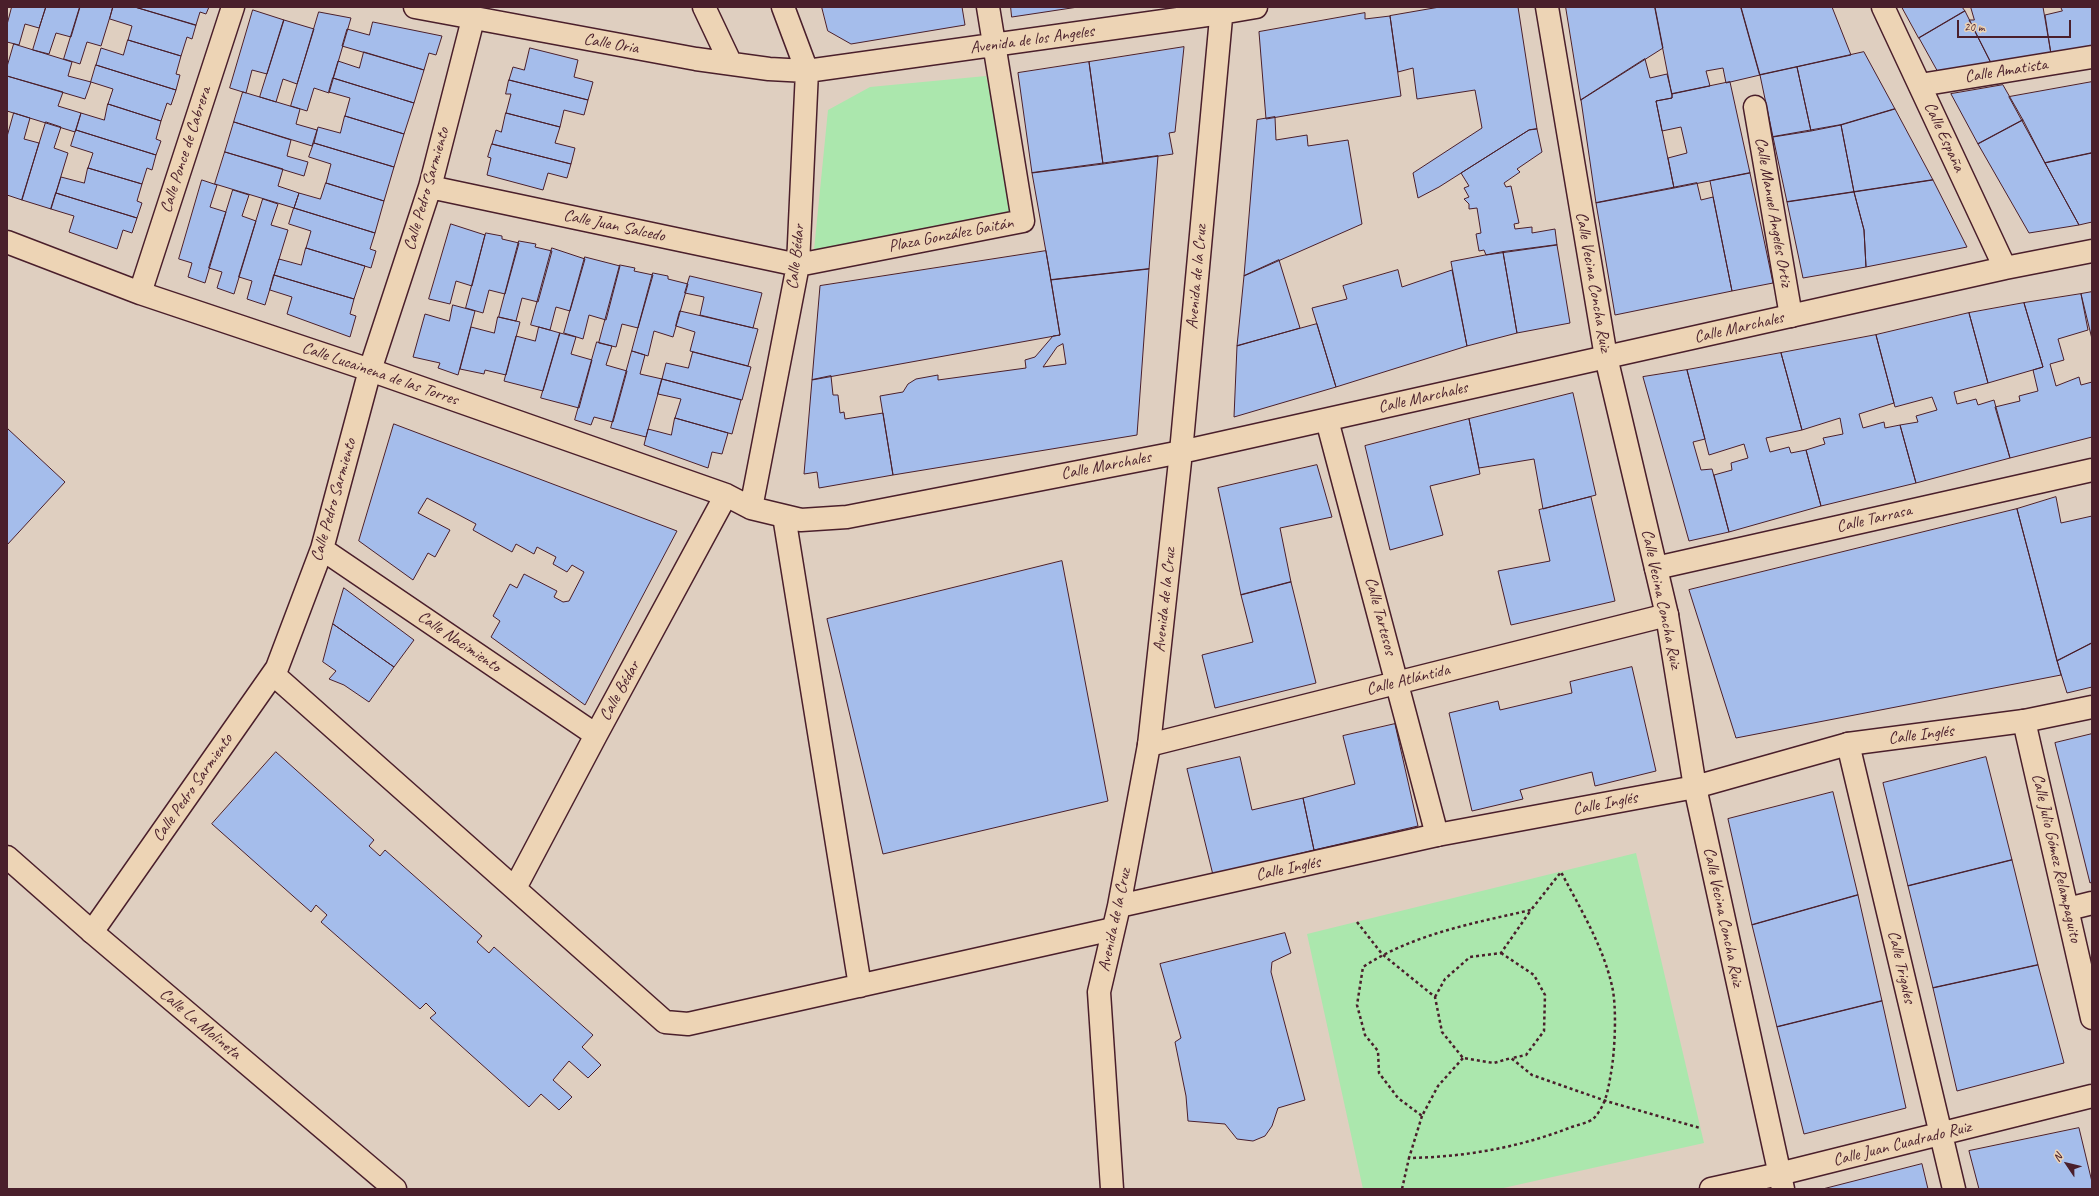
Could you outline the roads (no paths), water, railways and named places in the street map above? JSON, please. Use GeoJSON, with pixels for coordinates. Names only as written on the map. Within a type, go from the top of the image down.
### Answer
{"type":"FeatureCollection","features":[{"type":"Feature","properties":{"kind":"street","name":"Calle Ponce de Cabrera"},"geometry":{"type":"LineString","coordinates":[[140,293],[233,7]]}},
{"type":"Feature","properties":{"kind":"street","name":"Calle Oria"},"geometry":{"type":"LineString","coordinates":[[415,7],[473,19],[731,64],[769,69],[807,71]]}},
{"type":"Feature","properties":{"kind":"street"},"geometry":{"type":"LineString","coordinates":[[704,7],[731,64]]}},
{"type":"Feature","properties":{"kind":"street","name":"Calle Bédar"},"geometry":{"type":"LineString","coordinates":[[751,508],[798,265],[807,71],[783,7]]}},
{"type":"Feature","properties":{"kind":"street"},"geometry":{"type":"LineString","coordinates":[[988,7],[993,45]]}},
{"type":"Feature","properties":{"kind":"street","name":"Avenida de los Angeles"},"geometry":{"type":"LineString","coordinates":[[807,71],[993,45],[1222,10],[1256,7]]}},
{"type":"Feature","properties":{"kind":"street","name":"Calle Vecina Concha Ruiz"},"geometry":{"type":"LineString","coordinates":[[1547,7],[1606,357],[1667,615],[1695,787],[1781,1182]]}},
{"type":"Feature","properties":{"kind":"street","name":"Calle España"},"geometry":{"type":"LineString","coordinates":[[1883,7],[2005,268]]}},
{"type":"Feature","properties":{"kind":"street","name":"Avenida de la Cruz"},"geometry":{"type":"LineString","coordinates":[[1112,1189],[1099,992],[1119,906],[1149,745],[1181,452],[1222,10]]}},
{"type":"Feature","properties":{"kind":"street","name":"Calle Pedro Sarmiento"},"geometry":{"type":"LineString","coordinates":[[92,932],[277,668],[322,549],[370,370],[430,187],[473,19]]}},
{"type":"Feature","properties":{"kind":"street","name":"Plaza González Gaitán"},"geometry":{"type":"LineString","coordinates":[[798,265],[1023,221],[993,45]]}},
{"type":"Feature","properties":{"kind":"street","name":"Calle Amatista"},"geometry":{"type":"LineString","coordinates":[[1920,85],[2092,57]]}},
{"type":"Feature","properties":{"kind":"street","name":"Calle Manuel Angeles Ortiz"},"geometry":{"type":"LineString","coordinates":[[1755,107],[1791,316]]}},
{"type":"Feature","properties":{"kind":"street","name":"Calle Juan Salcedo"},"geometry":{"type":"LineString","coordinates":[[430,187],[798,265]]}},
{"type":"Feature","properties":{"kind":"street","name":"Calle Lucainena de las Torres"},"geometry":{"type":"LineString","coordinates":[[7,242],[140,293],[370,370],[726,495],[751,508]]}},
{"type":"Feature","properties":{"kind":"street","name":"Calle Marchales"},"geometry":{"type":"LineString","coordinates":[[751,508],[801,520],[847,517],[1181,452],[2005,268],[2092,251]]}},
{"type":"Feature","properties":{"kind":"street","name":"Calle Tartesos"},"geometry":{"type":"LineString","coordinates":[[1327,420],[1398,682],[1437,835]]}},
{"type":"Feature","properties":{"kind":"street","name":"Calle Tarrasa"},"geometry":{"type":"LineString","coordinates":[[1656,568],[2092,470]]}},
{"type":"Feature","properties":{"kind":"street","name":"Calle Bédar"},"geometry":{"type":"LineString","coordinates":[[515,888],[726,495]]}},
{"type":"Feature","properties":{"kind":"street"},"geometry":{"type":"LineString","coordinates":[[784,516],[860,986]]}},
{"type":"Feature","properties":{"kind":"street","name":"Calle Nacimiento"},"geometry":{"type":"LineString","coordinates":[[322,549],[596,735]]}},
{"type":"Feature","properties":{"kind":"street","name":"Calle Atlántida"},"geometry":{"type":"LineString","coordinates":[[1149,745],[1667,615]]}},
{"type":"Feature","properties":{"kind":"street"},"geometry":{"type":"LineString","coordinates":[[273,674],[665,1022],[688,1024],[1113,929]]}},
{"type":"Feature","properties":{"kind":"street","name":"Calle Inglés"},"geometry":{"type":"LineString","coordinates":[[1119,906],[1437,835],[1695,787],[1848,744],[2024,721],[2092,707]]}},
{"type":"Feature","properties":{"kind":"street","name":"Calle Julio Gómez Relampaguito"},"geometry":{"type":"LineString","coordinates":[[2024,721],[2092,1018]]}},
{"type":"Feature","properties":{"kind":"street","name":"Calle Trigales"},"geometry":{"type":"LineString","coordinates":[[1848,744],[1954,1189]]}},
{"type":"Feature","properties":{"kind":"street","name":"Calle La Molineta"},"geometry":{"type":"LineString","coordinates":[[7,857],[92,932],[395,1189]]}},
{"type":"Feature","properties":{"kind":"street"},"geometry":{"type":"LineString","coordinates":[[2068,909],[2092,903]]}},
{"type":"Feature","properties":{"kind":"street","name":"Calle Juan Cuadrado Ruiz"},"geometry":{"type":"LineString","coordinates":[[1711,1189],[1781,1182],[1941,1135],[2092,1096]]}}]}
